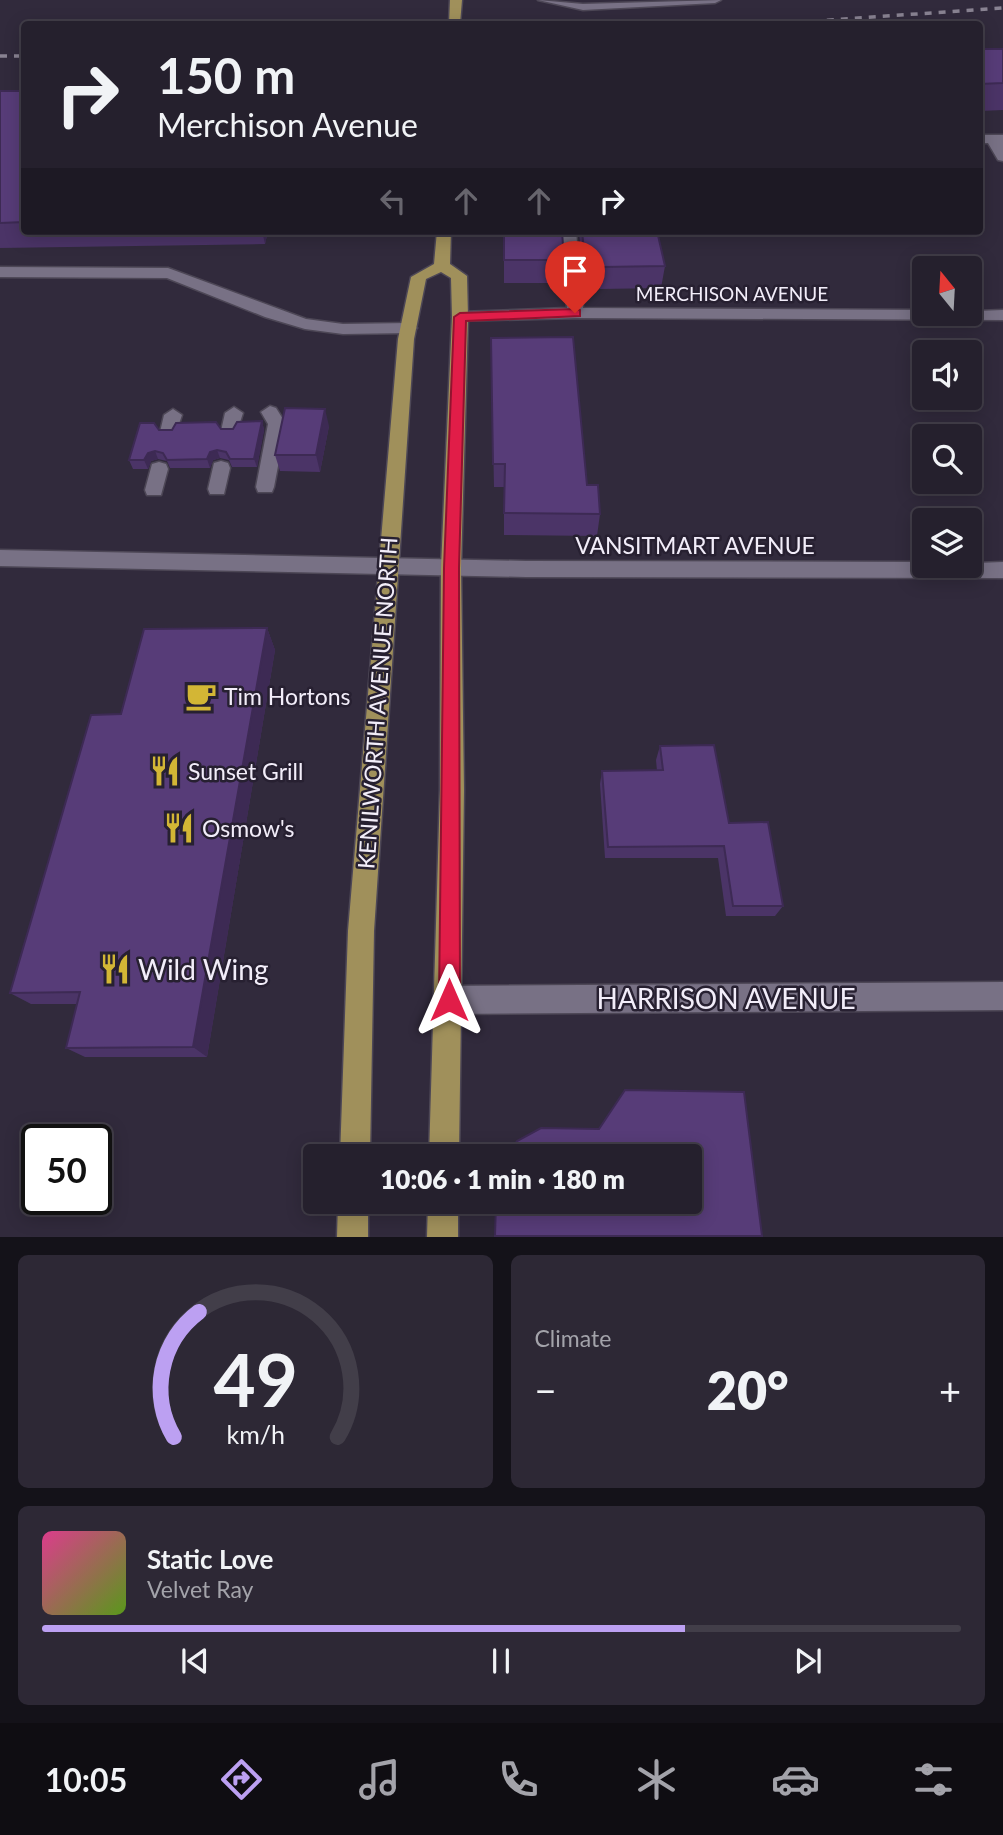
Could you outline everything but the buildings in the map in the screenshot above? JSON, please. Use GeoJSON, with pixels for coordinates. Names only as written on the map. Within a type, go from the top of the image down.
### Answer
{"type":"FeatureCollection","features":[{"type":"Feature","properties":{"kind":"main road"},"geometry":{"type":"LineString","coordinates":[[455,21],[456,0]]}},
{"type":"Feature","properties":{"kind":"main road"},"geometry":{"type":"LineString","coordinates":[[444,235],[442,266],[460,276],[452,568],[449,1000],[444,1144]]}},
{"type":"Feature","properties":{"kind":"main road","name":"KENILWORTH AVENUE NORTH"},"geometry":{"type":"LineString","coordinates":[[355,1144],[361,931],[387,566],[408,328],[419,277],[442,266]]}},
{"type":"Feature","properties":{"kind":"main road"},"geometry":{"type":"LineString","coordinates":[[352,1237],[353,1214]]}},
{"type":"Feature","properties":{"kind":"main road"},"geometry":{"type":"LineString","coordinates":[[442,1237],[443,1214]]}},
{"type":"Feature","properties":{"kind":"street"},"geometry":{"type":"LineString","coordinates":[[544,0],[583,7],[715,0]]}},
{"type":"Feature","properties":{"kind":"street"},"geometry":{"type":"LineString","coordinates":[[992,139],[1003,157]]}},
{"type":"Feature","properties":{"kind":"street"},"geometry":{"type":"LineString","coordinates":[[569,235],[575,313]]}},
{"type":"Feature","properties":{"kind":"street"},"geometry":{"type":"LineString","coordinates":[[0,272],[168,273],[195,280],[285,318],[307,324],[408,328]]}},
{"type":"Feature","properties":{"kind":"street","name":"MERCHISON AVENUE"},"geometry":{"type":"LineString","coordinates":[[460,317],[575,313],[1003,315]]}},
{"type":"Feature","properties":{"kind":"street"},"geometry":{"type":"LineString","coordinates":[[265,487],[277,424],[270,412]]}},
{"type":"Feature","properties":{"kind":"street"},"geometry":{"type":"LineString","coordinates":[[217,489],[221,468]]}},
{"type":"Feature","properties":{"kind":"street"},"geometry":{"type":"LineString","coordinates":[[154,490],[159,469]]}},
{"type":"Feature","properties":{"kind":"street","name":"VANSITMART AVENUE"},"geometry":{"type":"LineString","coordinates":[[0,558],[452,568],[1003,570]]}},
{"type":"Feature","properties":{"kind":"street","name":"HARRISON AVENUE"},"geometry":{"type":"LineString","coordinates":[[449,1000],[1003,996]]}},
{"type":"Feature","properties":{"kind":"railway"},"geometry":{"type":"LineString","coordinates":[[814,21],[1003,8]]}},
{"type":"Feature","properties":{"kind":"railway"},"geometry":{"type":"LineString","coordinates":[[0,56],[21,56]]}},
{"type":"Feature","properties":{"kind":"place","name":"Tim Hortons"},"geometry":{"type":"Point","coordinates":[201,696]}},
{"type":"Feature","properties":{"kind":"place","name":"Sunset Grill"},"geometry":{"type":"Point","coordinates":[165,771]}},
{"type":"Feature","properties":{"kind":"place","name":"Osmow's"},"geometry":{"type":"Point","coordinates":[179,828]}},
{"type":"Feature","properties":{"kind":"place","name":"Wild Wing"},"geometry":{"type":"Point","coordinates":[115,969]}},
{"type":"Feature","properties":{"kind":"route"},"geometry":{"type":"LineString","coordinates":[[449,1000],[452,568],[460,317],[575,313]]}}]}
